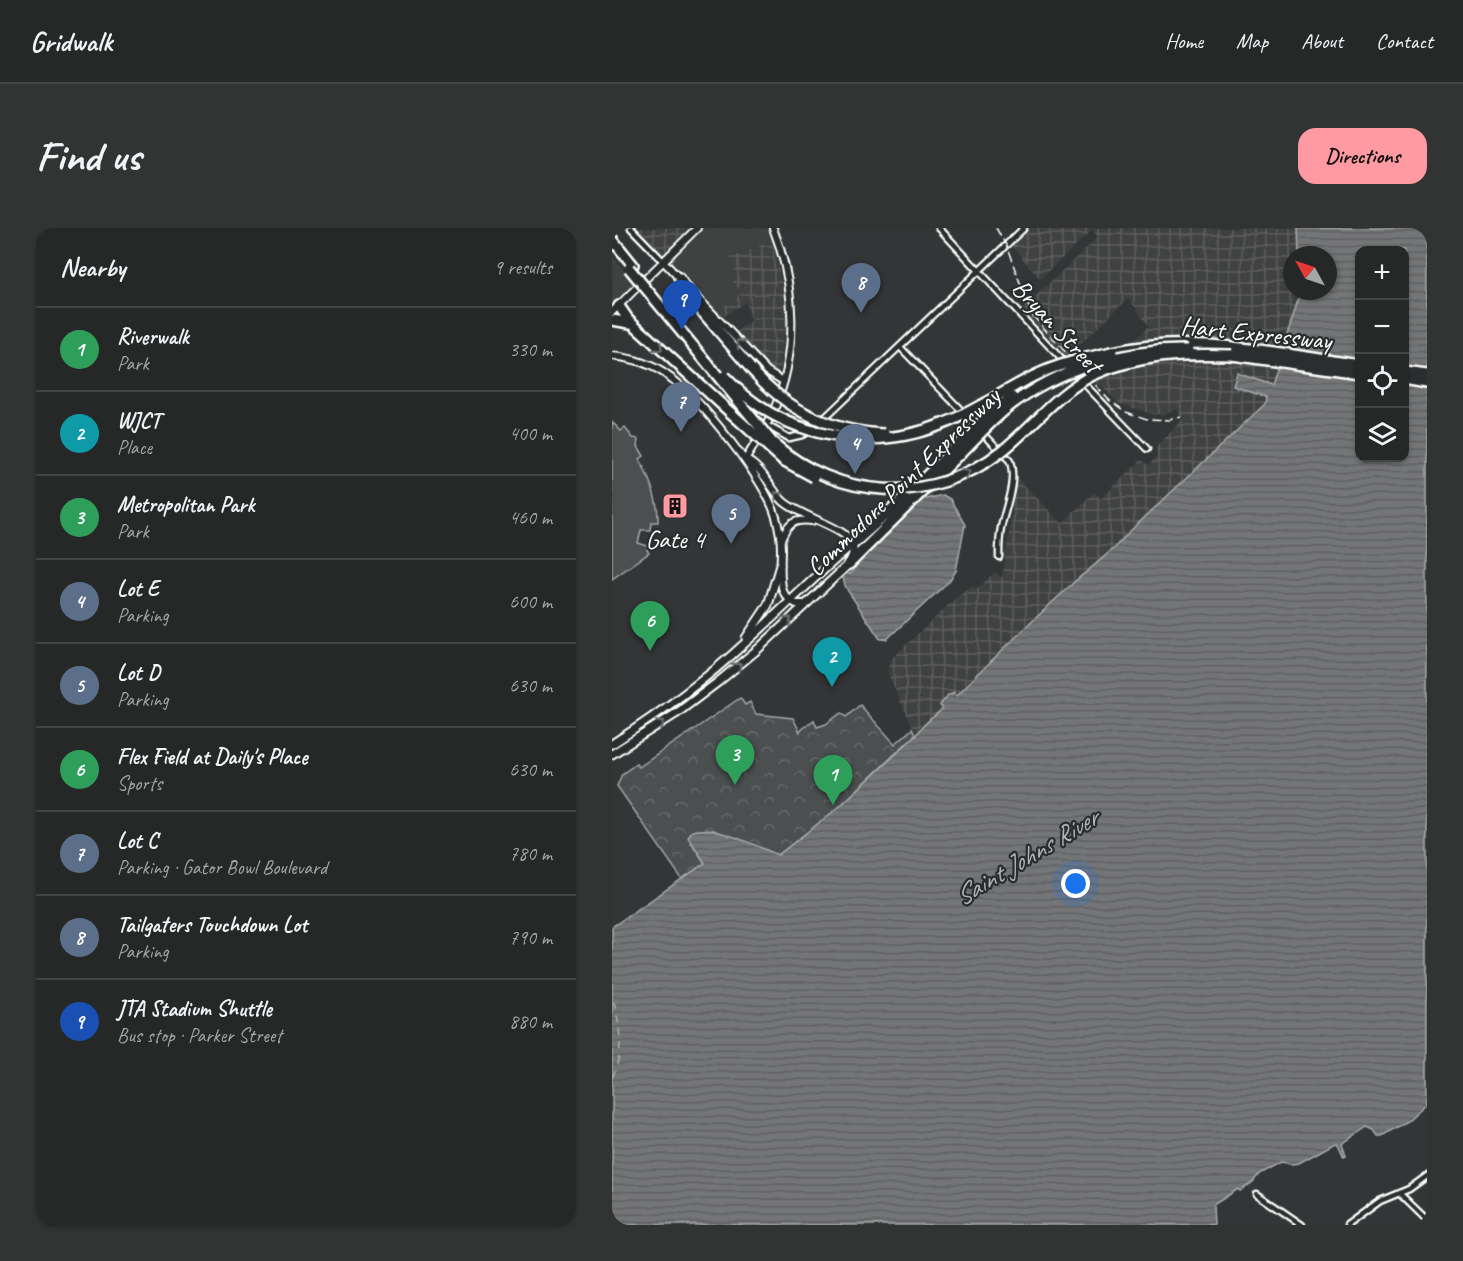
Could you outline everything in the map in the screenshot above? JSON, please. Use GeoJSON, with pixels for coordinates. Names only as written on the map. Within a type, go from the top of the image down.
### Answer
{"type":"FeatureCollection","features":[{"type":"Feature","properties":{"kind":"highway"},"geometry":{"type":"LineString","coordinates":[[612,239],[631,267],[772,442],[810,469],[858,487]]}},
{"type":"Feature","properties":{"kind":"highway"},"geometry":{"type":"LineString","coordinates":[[612,248],[631,267],[725,378],[755,404],[780,419],[821,434],[864,440],[908,436],[944,424],[1050,369],[1073,360],[1112,352]]}},
{"type":"Feature","properties":{"kind":"highway"},"geometry":{"type":"LineString","coordinates":[[679,278],[700,309],[752,370],[769,389],[793,407],[820,421],[864,432],[891,434],[944,424]]}},
{"type":"Feature","properties":{"kind":"highway"},"geometry":{"type":"LineString","coordinates":[[615,309],[626,316],[773,452],[794,467],[828,482],[858,487],[888,489],[918,487],[967,473],[1003,450],[1064,393],[1109,369],[1135,361],[1164,357],[1232,355]]}},
{"type":"Feature","properties":{"kind":"highway"},"geometry":{"type":"LineString","coordinates":[[612,320],[626,321],[636,327]]}},
{"type":"Feature","properties":{"kind":"highway","name":"Hart Expressway"},"geometry":{"type":"LineString","coordinates":[[1112,352],[1150,345],[1197,344],[1355,364]]}},
{"type":"Feature","properties":{"kind":"highway","name":"Commodore Point Expressway"},"geometry":{"type":"LineString","coordinates":[[853,544],[958,450],[1014,403],[1037,389],[1078,369],[1119,357],[1159,351],[1194,350],[1232,355]]}},
{"type":"Feature","properties":{"kind":"highway","name":"Commodore Point Expressway"},"geometry":{"type":"LineString","coordinates":[[849,564],[988,416],[1033,384],[1075,364],[1112,352]]}},
{"type":"Feature","properties":{"kind":"highway","name":"Hart Expressway"},"geometry":{"type":"LineString","coordinates":[[1232,355],[1355,372]]}},
{"type":"Feature","properties":{"kind":"highway"},"geometry":{"type":"LineString","coordinates":[[1409,373],[1427,375]]}},
{"type":"Feature","properties":{"kind":"highway"},"geometry":{"type":"LineString","coordinates":[[1409,381],[1427,383]]}},
{"type":"Feature","properties":{"kind":"main road"},"geometry":{"type":"LineString","coordinates":[[849,564],[853,554],[853,544]]}},
{"type":"Feature","properties":{"kind":"main road","name":"Commodore Point Expressway"},"geometry":{"type":"LineString","coordinates":[[731,657],[853,544]]}},
{"type":"Feature","properties":{"kind":"main road","name":"Commodore Point Expressway"},"geometry":{"type":"LineString","coordinates":[[612,754],[696,699],[758,649],[849,564]]}},
{"type":"Feature","properties":{"kind":"main road"},"geometry":{"type":"LineString","coordinates":[[612,744],[668,706],[731,657],[764,612],[780,565]]}},
{"type":"Feature","properties":{"kind":"street"},"geometry":{"type":"LineString","coordinates":[[631,228],[767,371],[783,381]]}},
{"type":"Feature","properties":{"kind":"street"},"geometry":{"type":"LineString","coordinates":[[615,309],[697,228]]}},
{"type":"Feature","properties":{"kind":"street"},"geometry":{"type":"LineString","coordinates":[[745,460],[766,425],[783,381],[790,349],[792,316],[785,266],[773,228]]}},
{"type":"Feature","properties":{"kind":"street","name":"Bryan Street"},"geometry":{"type":"LineString","coordinates":[[939,228],[1147,449]]}},
{"type":"Feature","properties":{"kind":"street"},"geometry":{"type":"LineString","coordinates":[[766,425],[785,437],[792,438],[802,435],[819,423],[1024,228]]}},
{"type":"Feature","properties":{"kind":"street"},"geometry":{"type":"LineString","coordinates":[[900,347],[1010,461],[1011,480],[1008,504],[1000,532],[999,557]]}},
{"type":"Feature","properties":{"kind":"street"},"geometry":{"type":"LineString","coordinates":[[612,356],[641,362],[675,380],[745,460],[772,506],[781,540],[780,565],[783,590],[797,605],[806,604]]}},
{"type":"Feature","properties":{"kind":"street"},"geometry":{"type":"LineString","coordinates":[[745,460],[757,467],[785,503],[847,534],[853,544]]}},
{"type":"Feature","properties":{"kind":"street"},"geometry":{"type":"LineString","coordinates":[[781,540],[793,522],[818,521]]}},
{"type":"Feature","properties":{"kind":"street"},"geometry":{"type":"LineString","coordinates":[[1347,1225],[1380,1202],[1427,1176]]}},
{"type":"Feature","properties":{"kind":"street"},"geometry":{"type":"LineString","coordinates":[[1399,1193],[1427,1220]]}},
{"type":"Feature","properties":{"kind":"street"},"geometry":{"type":"LineString","coordinates":[[1257,1194],[1302,1225]]}},
{"type":"Feature","properties":{"kind":"shaded area"},"geometry":{"type":"Polygon","coordinates":[[[638,228],[691,228],[663,254],[638,228]]]}},
{"type":"Feature","properties":{"kind":"shaded area"},"geometry":{"type":"Polygon","coordinates":[[[703,228],[766,228],[772,241],[727,258],[735,271],[731,277],[741,293],[717,313],[669,262],[703,228]]]}},
{"type":"Feature","properties":{"kind":"shaded area"},"geometry":{"type":"Polygon","coordinates":[[[1029,228],[1298,228],[1299,246],[1283,246],[1283,300],[1298,300],[1271,385],[1237,374],[1234,386],[1267,397],[1265,404],[1117,546],[928,722],[922,725],[915,735],[888,674],[890,660],[958,596],[973,586],[976,590],[995,572],[1002,578],[1017,478],[1062,523],[1094,492],[1101,499],[1141,460],[1148,465],[1157,457],[1156,447],[1183,420],[1179,409],[1162,414],[1152,414],[1120,404],[1093,379],[1148,327],[1129,298],[1066,357],[1022,309],[1098,237],[1092,230],[1040,279],[1011,245],[1029,228]]]}},
{"type":"Feature","properties":{"kind":"shaded area"},"geometry":{"type":"Polygon","coordinates":[[[772,241],[783,290],[786,322],[781,365],[780,369],[775,372],[768,368],[735,333],[751,320],[745,302],[721,318],[717,313],[741,293],[730,277],[735,271],[727,259],[772,241]]]}},
{"type":"Feature","properties":{"kind":"shaded area"},"geometry":{"type":"Polygon","coordinates":[[[612,256],[635,283],[612,303],[612,256]]]}},
{"type":"Feature","properties":{"kind":"green space"},"geometry":{"type":"Polygon","coordinates":[[[612,422],[621,431],[625,428],[633,438],[639,439],[638,446],[644,456],[640,459],[655,498],[658,522],[651,522],[650,530],[641,530],[638,543],[651,547],[647,550],[649,553],[612,579],[612,422]]]}},
{"type":"Feature","properties":{"kind":"green space"},"geometry":{"type":"Polygon","coordinates":[[[740,698],[745,705],[750,702],[756,714],[793,718],[800,732],[814,720],[817,727],[826,724],[841,713],[846,717],[860,705],[895,744],[912,729],[915,735],[838,808],[778,855],[713,830],[688,837],[705,863],[682,879],[617,786],[622,774],[636,764],[639,767],[740,698]]]}},
{"type":"Feature","properties":{"kind":"water","name":"Saint Johns River"},"geometry":{"type":"Polygon","coordinates":[[[1298,228],[1427,228],[1427,1103],[1407,1121],[1382,1136],[1378,1136],[1374,1130],[1367,1127],[1342,1144],[1346,1156],[1344,1157],[1338,1144],[1335,1143],[1299,1163],[1281,1162],[1259,1174],[1253,1182],[1240,1191],[1238,1189],[1213,1205],[1214,1225],[612,1225],[612,927],[705,863],[688,837],[691,832],[710,830],[722,833],[778,855],[838,808],[942,709],[940,705],[948,695],[954,692],[957,695],[1042,612],[1113,549],[1265,404],[1266,397],[1233,386],[1237,373],[1271,385],[1298,300],[1337,300],[1337,246],[1299,246],[1298,228]]]}},
{"type":"Feature","properties":{"kind":"water"},"geometry":{"type":"Polygon","coordinates":[[[943,495],[950,499],[965,525],[956,571],[949,581],[887,639],[880,639],[846,588],[842,575],[845,572],[850,574],[855,569],[856,563],[922,497],[925,499],[943,495]]]}},
{"type":"Feature","properties":{"kind":"ferry route"},"geometry":{"type":"LineString","coordinates":[[612,996],[620,1048],[612,1078]]}},
{"type":"Feature","properties":{"kind":"railway"},"geometry":{"type":"LineString","coordinates":[[996,228],[1006,245],[1032,315],[1109,400],[1126,412],[1147,419],[1169,420],[1182,417]]}},
{"type":"Feature","properties":{"kind":"place","name":"Tailgaters Touchdown Lot"},"geometry":{"type":"Point","coordinates":[861,313]}},
{"type":"Feature","properties":{"kind":"place","name":"JTA Stadium Shuttle"},"geometry":{"type":"Point","coordinates":[682,330]}},
{"type":"Feature","properties":{"kind":"place","name":"Lot C"},"geometry":{"type":"Point","coordinates":[681,432]}},
{"type":"Feature","properties":{"kind":"place","name":"Lot E"},"geometry":{"type":"Point","coordinates":[855,474]}},
{"type":"Feature","properties":{"kind":"place","name":"Gate 4"},"geometry":{"type":"Point","coordinates":[675,506]}},
{"type":"Feature","properties":{"kind":"place","name":"Lot D"},"geometry":{"type":"Point","coordinates":[731,544]}},
{"type":"Feature","properties":{"kind":"place","name":"Flex Field at Daily's Place"},"geometry":{"type":"Point","coordinates":[650,651]}},
{"type":"Feature","properties":{"kind":"place","name":"WJCT"},"geometry":{"type":"Point","coordinates":[832,687]}},
{"type":"Feature","properties":{"kind":"place","name":"Metropolitan Park"},"geometry":{"type":"Point","coordinates":[735,785]}},
{"type":"Feature","properties":{"kind":"place","name":"Riverwalk"},"geometry":{"type":"Point","coordinates":[833,805]}}]}
